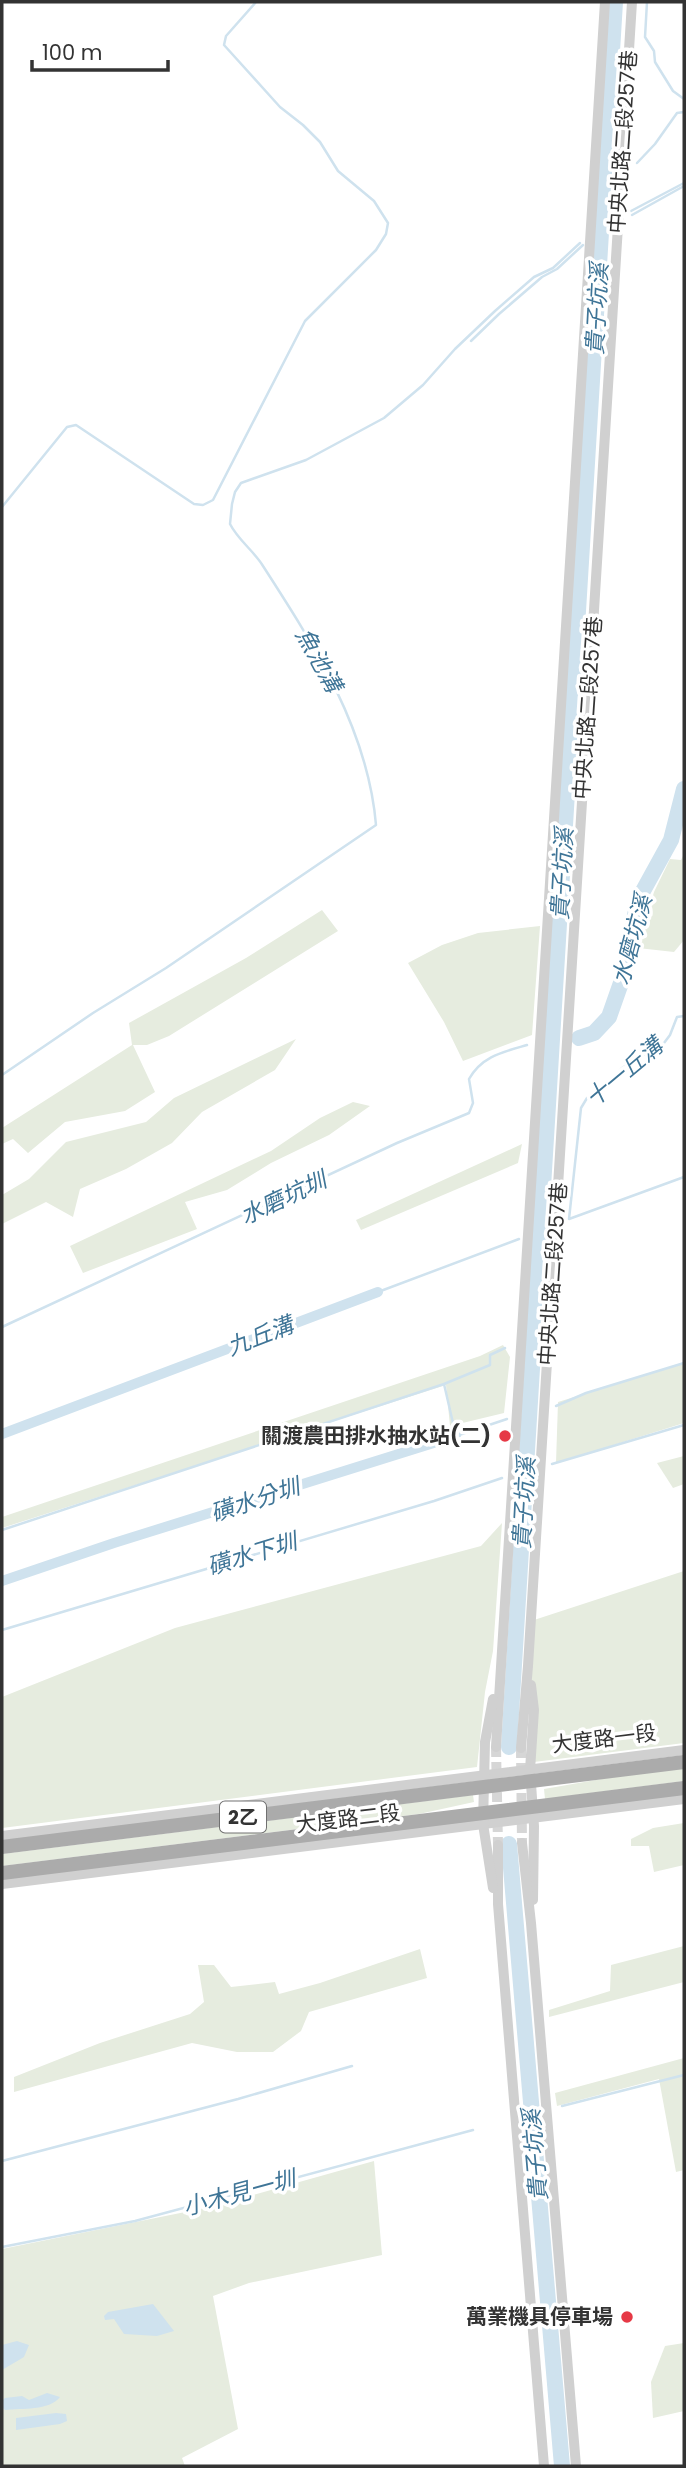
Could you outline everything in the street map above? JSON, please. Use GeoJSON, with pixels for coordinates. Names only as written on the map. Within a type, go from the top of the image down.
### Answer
{"type":"FeatureCollection","features":[{"type":"Feature","properties":{"kind":"main road","name":"大度路一段"},"geometry":{"type":"LineString","coordinates":[[530,1776],[684,1762]]}},
{"type":"Feature","properties":{"kind":"main road","name":"大度路二段"},"geometry":{"type":"LineString","coordinates":[[2,1847],[530,1776]]}},
{"type":"Feature","properties":{"kind":"main road","name":"2乙"},"geometry":{"type":"LineString","coordinates":[[483,1823],[534,1817],[684,1788]]}},
{"type":"Feature","properties":{"kind":"main road","name":"大度路二段"},"geometry":{"type":"LineString","coordinates":[[2,1874],[483,1823]]}},
{"type":"Feature","properties":{"kind":"street","name":"中央北路二段257巷"},"geometry":{"type":"LineString","coordinates":[[496,1747],[605,2]]}},
{"type":"Feature","properties":{"kind":"street","name":"中央北路二段257巷"},"geometry":{"type":"LineString","coordinates":[[521,1748],[632,2]]}},
{"type":"Feature","properties":{"kind":"street","name":"中央北路二段257巷"},"geometry":{"type":"LineString","coordinates":[[498,1904],[483,1823],[485,1742],[501,1665]]}},
{"type":"Feature","properties":{"kind":"street","name":"中央北路二段257巷"},"geometry":{"type":"LineString","coordinates":[[528,1666],[534,1710],[530,1776],[535,1881],[531,1923]]}},
{"type":"Feature","properties":{"kind":"street","name":"大度路一段"},"geometry":{"type":"LineString","coordinates":[[530,1776],[684,1750]]}},
{"type":"Feature","properties":{"kind":"street","name":"大度路二段"},"geometry":{"type":"LineString","coordinates":[[2,1836],[484,1781]]}},
{"type":"Feature","properties":{"kind":"street"},"geometry":{"type":"LineString","coordinates":[[534,1817],[684,1799]]}},
{"type":"Feature","properties":{"kind":"street","name":"大度路二段"},"geometry":{"type":"LineString","coordinates":[[2,1884],[483,1823]]}},
{"type":"Feature","properties":{"kind":"street"},"geometry":{"type":"LineString","coordinates":[[522,1843],[576,2466]]}},
{"type":"Feature","properties":{"kind":"street"},"geometry":{"type":"LineString","coordinates":[[498,1845],[498,1904],[544,2466]]}},
{"type":"Feature","properties":{"kind":"shaded area"},"geometry":{"type":"Polygon","coordinates":[[[684,854],[684,940],[674,952],[638,948],[654,892],[670,859],[681,860],[684,854]]]}},
{"type":"Feature","properties":{"kind":"shaded area"},"geometry":{"type":"Polygon","coordinates":[[[322,910],[338,931],[169,1036],[147,1045],[133,1045],[155,1092],[125,1111],[65,1122],[28,1153],[13,1139],[2,1144],[2,1128],[132,1045],[129,1023],[246,958],[322,910]]]}},
{"type":"Feature","properties":{"kind":"shaded area"},"geometry":{"type":"Polygon","coordinates":[[[540,926],[532,1035],[463,1061],[444,1022],[408,963],[442,945],[478,933],[540,926]]]}},
{"type":"Feature","properties":{"kind":"shaded area"},"geometry":{"type":"Polygon","coordinates":[[[296,1039],[275,1070],[202,1112],[172,1143],[126,1169],[80,1189],[73,1217],[46,1202],[2,1224],[2,1195],[29,1179],[66,1142],[146,1122],[174,1098],[296,1039]]]}},
{"type":"Feature","properties":{"kind":"shaded area"},"geometry":{"type":"Polygon","coordinates":[[[353,1102],[370,1106],[329,1135],[271,1163],[227,1190],[185,1202],[197,1229],[83,1273],[70,1246],[271,1151],[320,1118],[353,1102]]]}},
{"type":"Feature","properties":{"kind":"shaded area"},"geometry":{"type":"Polygon","coordinates":[[[522,1144],[518,1163],[361,1230],[356,1220],[522,1144]]]}},
{"type":"Feature","properties":{"kind":"shaded area"},"geometry":{"type":"Polygon","coordinates":[[[503,1345],[510,1357],[504,1413],[450,1426],[446,1385],[2,1528],[2,1517],[480,1356],[503,1345]]]}},
{"type":"Feature","properties":{"kind":"shaded area"},"geometry":{"type":"Polygon","coordinates":[[[684,1363],[684,1423],[556,1463],[558,1402],[684,1363]]]}},
{"type":"Feature","properties":{"kind":"shaded area"},"geometry":{"type":"Polygon","coordinates":[[[684,1456],[684,1484],[673,1488],[657,1463],[684,1456]]]}},
{"type":"Feature","properties":{"kind":"shaded area"},"geometry":{"type":"Polygon","coordinates":[[[502,1523],[493,1651],[485,1692],[477,1767],[2,1828],[2,1697],[175,1628],[481,1546],[502,1523]]]}},
{"type":"Feature","properties":{"kind":"shaded area"},"geometry":{"type":"Polygon","coordinates":[[[684,1571],[684,1743],[534,1762],[530,1700],[534,1620],[684,1571]]]}},
{"type":"Feature","properties":{"kind":"shaded area"},"geometry":{"type":"Polygon","coordinates":[[[684,1768],[684,1781],[545,1799],[544,1789],[684,1768]]]}},
{"type":"Feature","properties":{"kind":"shaded area"},"geometry":{"type":"Polygon","coordinates":[[[473,1795],[474,1802],[419,1814],[2,1866],[2,1854],[473,1795]]]}},
{"type":"Feature","properties":{"kind":"shaded area"},"geometry":{"type":"Polygon","coordinates":[[[684,1823],[684,1865],[654,1872],[649,1846],[631,1846],[631,1839],[653,1828],[684,1823]]]}},
{"type":"Feature","properties":{"kind":"shaded area"},"geometry":{"type":"Polygon","coordinates":[[[684,1946],[684,1982],[549,2017],[549,2010],[610,1991],[611,1965],[684,1946]]]}},
{"type":"Feature","properties":{"kind":"shaded area"},"geometry":{"type":"Polygon","coordinates":[[[420,1949],[427,1978],[309,2012],[301,2031],[273,2052],[237,2052],[192,2043],[14,2092],[14,2077],[100,2043],[190,2014],[204,2002],[198,1965],[214,1965],[231,1987],[275,1982],[279,1994],[420,1949]]]}},
{"type":"Feature","properties":{"kind":"shaded area"},"geometry":{"type":"Polygon","coordinates":[[[684,2058],[684,2170],[676,2172],[659,2079],[557,2106],[555,2093],[684,2058]]]}},
{"type":"Feature","properties":{"kind":"shaded area"},"geometry":{"type":"Polygon","coordinates":[[[374,2161],[382,2255],[249,2283],[213,2296],[238,2429],[182,2458],[185,2466],[2,2466],[2,2249],[210,2207],[374,2161]]]}},
{"type":"Feature","properties":{"kind":"shaded area"},"geometry":{"type":"Polygon","coordinates":[[[684,2343],[684,2411],[653,2418],[651,2382],[665,2346],[684,2343]]]}},
{"type":"Feature","properties":{"kind":"water"},"geometry":{"type":"Polygon","coordinates":[[[153,2304],[174,2331],[157,2336],[124,2334],[114,2319],[105,2320],[104,2316],[108,2312],[153,2304]]]}},
{"type":"Feature","properties":{"kind":"water"},"geometry":{"type":"Polygon","coordinates":[[[17,2341],[29,2345],[24,2357],[2,2370],[2,2345],[17,2341]]]}},
{"type":"Feature","properties":{"kind":"water"},"geometry":{"type":"Polygon","coordinates":[[[47,2393],[60,2397],[42,2407],[5,2410],[2,2407],[5,2398],[22,2396],[29,2400],[47,2393]]]}},
{"type":"Feature","properties":{"kind":"water"},"geometry":{"type":"Polygon","coordinates":[[[66,2414],[67,2421],[16,2430],[16,2418],[66,2414]]]}},
{"type":"Feature","properties":{"kind":"waterway"},"geometry":{"type":"LineString","coordinates":[[2,507],[67,427],[76,425],[194,504],[203,505],[213,500],[305,321],[376,250],[386,234],[388,223],[374,201],[338,171],[320,142],[280,107],[224,45],[226,36],[256,2]]}},
{"type":"Feature","properties":{"kind":"waterway","name":"貴子坑溪"},"geometry":{"type":"LineString","coordinates":[[509,1747],[615,2]]}},
{"type":"Feature","properties":{"kind":"waterway"},"geometry":{"type":"LineString","coordinates":[[647,2],[645,37],[654,51],[655,62],[673,91],[684,99]]}},
{"type":"Feature","properties":{"kind":"waterway"},"geometry":{"type":"LineString","coordinates":[[637,163],[655,144],[677,113],[684,112]]}},
{"type":"Feature","properties":{"kind":"waterway","name":"魚池溝"},"geometry":{"type":"LineString","coordinates":[[631,211],[684,183]]}},
{"type":"Feature","properties":{"kind":"waterway","name":"魚池溝"},"geometry":{"type":"LineString","coordinates":[[632,215],[684,186]]}},
{"type":"Feature","properties":{"kind":"waterway","name":"魚池溝"},"geometry":{"type":"LineString","coordinates":[[2,1075],[93,1013],[166,968],[376,825],[362,755],[336,689],[282,596],[230,524],[235,492],[241,483],[306,460],[384,418],[423,385],[455,349],[495,311],[534,277],[553,268],[580,243]]}},
{"type":"Feature","properties":{"kind":"waterway"},"geometry":{"type":"LineString","coordinates":[[471,341],[542,277],[557,269],[583,245]]}},
{"type":"Feature","properties":{"kind":"waterway","name":"水磨坑溪"},"geometry":{"type":"LineString","coordinates":[[579,1038],[594,1033],[609,1017],[622,980],[638,900],[671,840],[684,789]]}},
{"type":"Feature","properties":{"kind":"waterway","name":"十一丘溝"},"geometry":{"type":"LineString","coordinates":[[684,1016],[677,1017],[664,1043],[622,1068],[603,1091],[587,1098],[581,1108],[569,1219],[684,1177]]}},
{"type":"Feature","properties":{"kind":"waterway","name":"水磨坑圳"},"geometry":{"type":"LineString","coordinates":[[2,1327],[397,1143],[469,1113],[473,1103],[469,1079],[474,1071],[494,1056],[527,1045]]}},
{"type":"Feature","properties":{"kind":"waterway","name":"九丘溝"},"geometry":{"type":"LineString","coordinates":[[378,1292],[519,1239]]}},
{"type":"Feature","properties":{"kind":"waterway","name":"九丘溝"},"geometry":{"type":"LineString","coordinates":[[2,1434],[378,1292]]}},
{"type":"Feature","properties":{"kind":"waterway"},"geometry":{"type":"LineString","coordinates":[[2,1530],[444,1384],[490,1365],[490,1355],[505,1348]]}},
{"type":"Feature","properties":{"kind":"waterway","name":"磺水分圳"},"geometry":{"type":"LineString","coordinates":[[556,1406],[586,1393],[684,1363]]}},
{"type":"Feature","properties":{"kind":"waterway","name":"磺水分圳"},"geometry":{"type":"LineString","coordinates":[[444,1384],[456,1436],[507,1419]]}},
{"type":"Feature","properties":{"kind":"waterway","name":"磺水下圳"},"geometry":{"type":"LineString","coordinates":[[552,1464],[684,1425]]}},
{"type":"Feature","properties":{"kind":"waterway","name":"磺水分圳"},"geometry":{"type":"LineString","coordinates":[[2,1581],[114,1543],[456,1436]]}},
{"type":"Feature","properties":{"kind":"waterway","name":"磺水下圳"},"geometry":{"type":"LineString","coordinates":[[2,1630],[434,1501],[502,1478]]}},
{"type":"Feature","properties":{"kind":"waterway","name":"貴子坑溪"},"geometry":{"type":"LineString","coordinates":[[509,1844],[562,2466]]}},
{"type":"Feature","properties":{"kind":"waterway"},"geometry":{"type":"LineString","coordinates":[[2,2161],[352,2066]]}},
{"type":"Feature","properties":{"kind":"waterway","name":"小木見一圳"},"geometry":{"type":"LineString","coordinates":[[562,2106],[684,2075]]}},
{"type":"Feature","properties":{"kind":"waterway","name":"小木見一圳"},"geometry":{"type":"LineString","coordinates":[[2,2247],[135,2221],[473,2130]]}},
{"type":"Feature","properties":{"kind":"tunnel"},"geometry":{"type":"LineString","coordinates":[[496,1747],[498,1845]]}},
{"type":"Feature","properties":{"kind":"tunnel"},"geometry":{"type":"LineString","coordinates":[[521,1748],[522,1843]]}},
{"type":"Feature","properties":{"kind":"place","name":"關渡農田排水抽水站(二)"},"geometry":{"type":"Point","coordinates":[505,1436]}},
{"type":"Feature","properties":{"kind":"place","name":"萬業機具停車場"},"geometry":{"type":"Point","coordinates":[627,2317]}}]}
